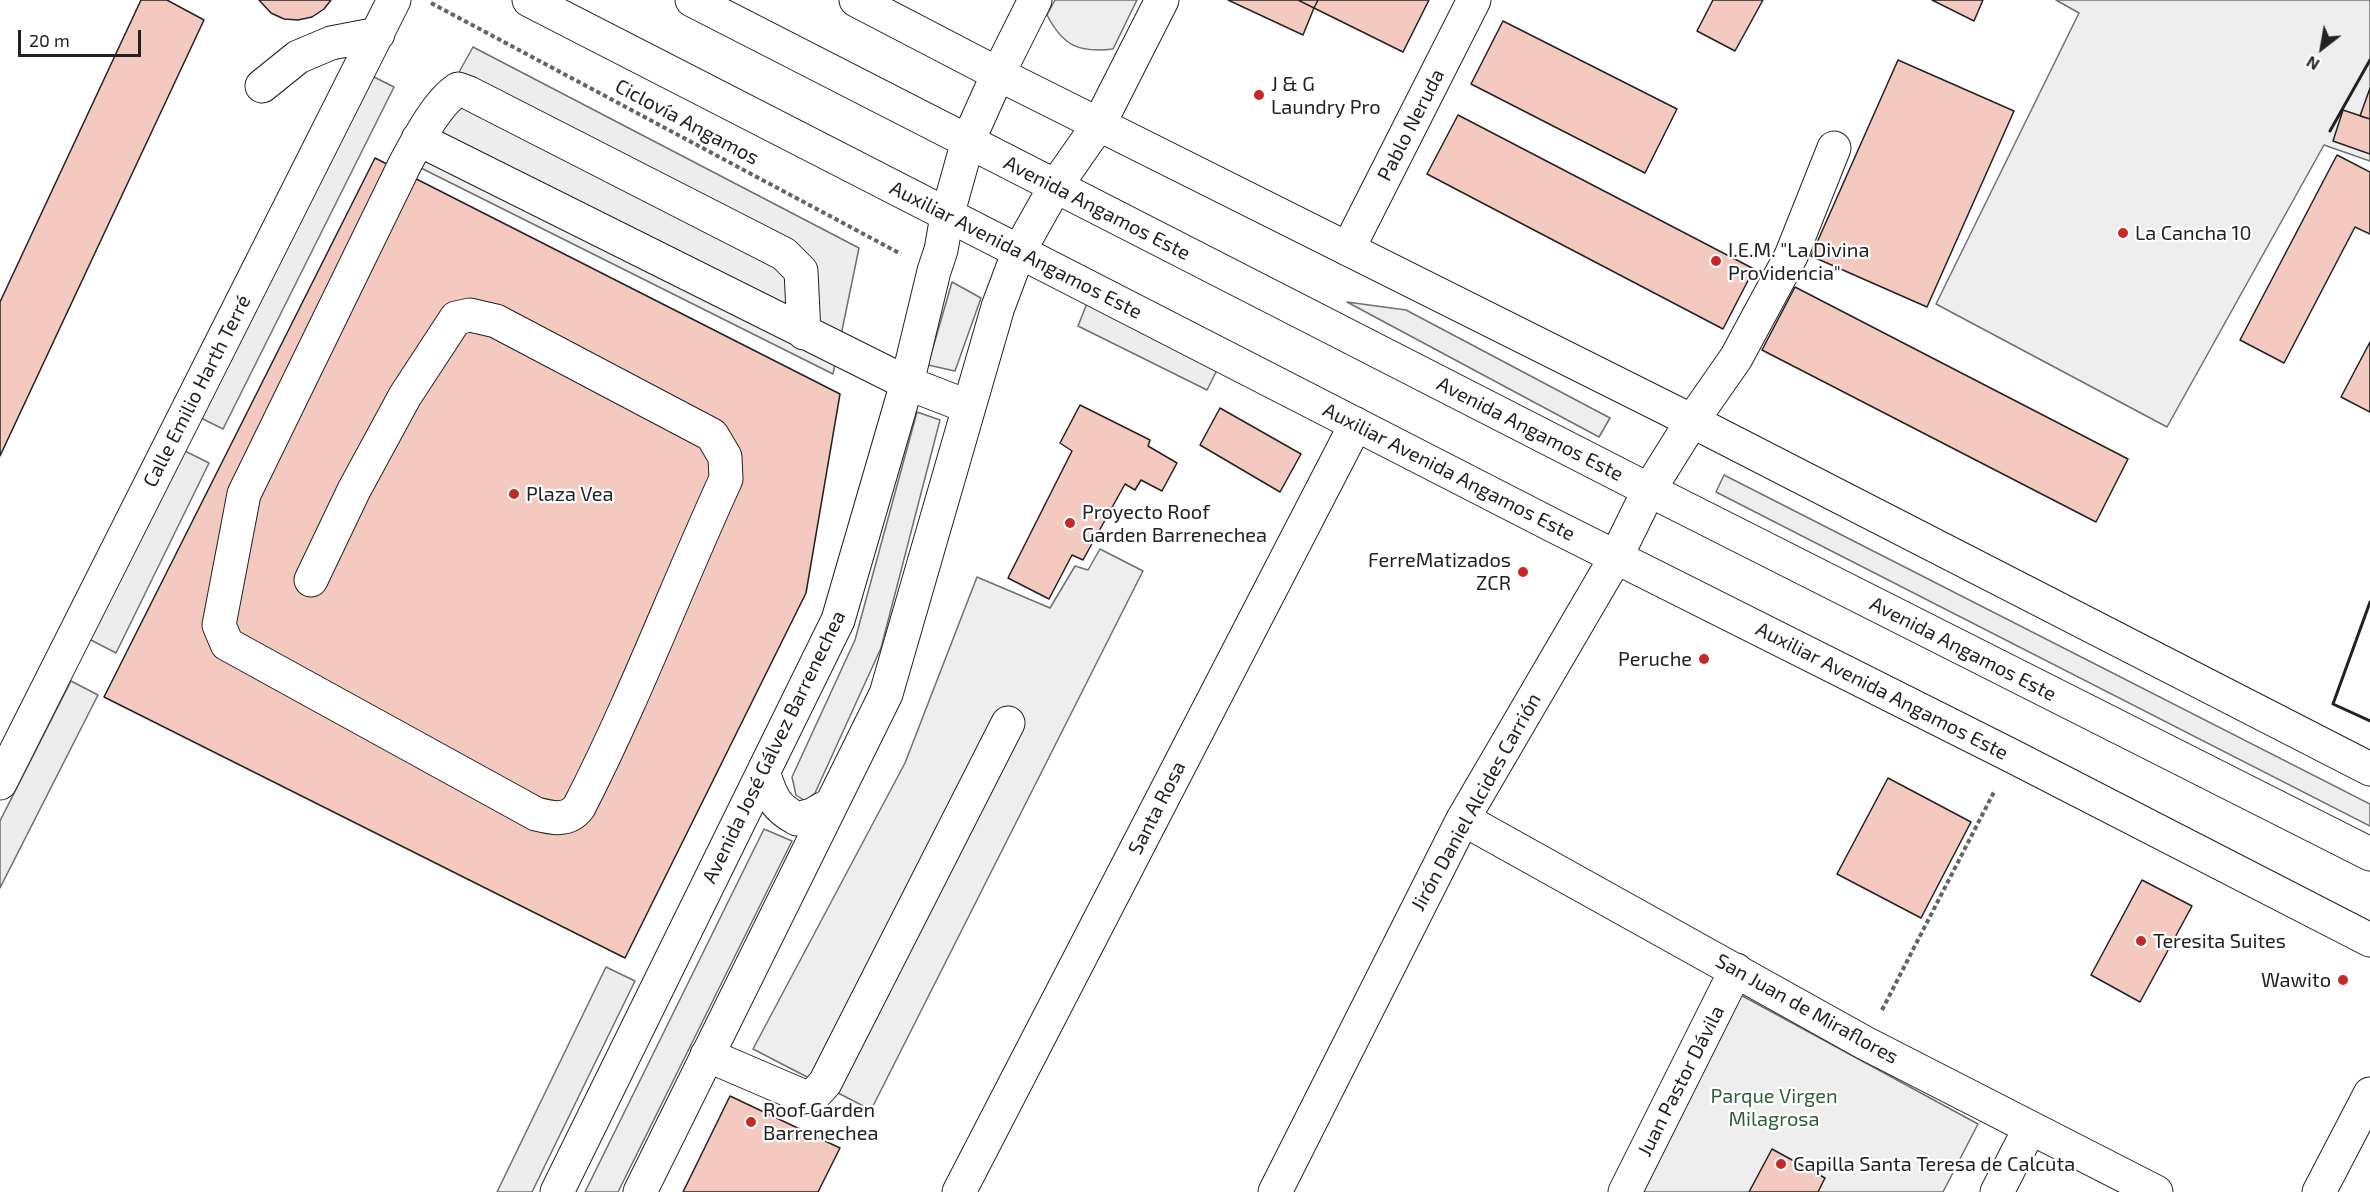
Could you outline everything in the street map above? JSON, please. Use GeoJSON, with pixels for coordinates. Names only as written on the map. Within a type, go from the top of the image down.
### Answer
{"type":"FeatureCollection","features":[{"type":"Feature","properties":{"kind":"main road","name":"Calle Emilio Harth Terré"},"geometry":{"type":"LineString","coordinates":[[0,783],[394,0]]}},
{"type":"Feature","properties":{"kind":"main road","name":"Auxiliar Avenida Angamos Este"},"geometry":{"type":"LineString","coordinates":[[529,0],[947,216],[2370,940]]}},
{"type":"Feature","properties":{"kind":"main road","name":"Avenida Angamos Este"},"geometry":{"type":"LineString","coordinates":[[692,0],[1649,490],[2370,854]]}},
{"type":"Feature","properties":{"kind":"main road"},"geometry":{"type":"LineString","coordinates":[[856,0],[998,74],[1692,421],[2370,769]]}},
{"type":"Feature","properties":{"kind":"main road","name":"Avenida José Gálvez Barrenechea"},"geometry":{"type":"LineString","coordinates":[[557,1192],[764,775],[838,620],[907,383],[934,271],[942,250],[947,216],[968,141],[1035,0]]}},
{"type":"Feature","properties":{"kind":"main road"},"geometry":{"type":"LineString","coordinates":[[640,1192],[886,694],[1003,290],[1019,251],[1055,187],[1099,124],[1162,0]]}},
{"type":"Feature","properties":{"kind":"main road","name":"Pablo Neruda"},"geometry":{"type":"LineString","coordinates":[[1348,249],[1474,0]]}},
{"type":"Feature","properties":{"kind":"main road"},"geometry":{"type":"LineString","coordinates":[[262,86],[298,57],[331,43],[378,34]]}},
{"type":"Feature","properties":{"kind":"main road"},"geometry":{"type":"LineString","coordinates":[[310,580],[354,490],[405,396],[456,318],[470,315],[496,321],[712,435],[725,458],[726,479],[669,604],[655,645],[614,738],[579,807],[574,814],[562,818],[549,818],[536,814],[227,644],[219,625],[244,494],[418,140],[448,96],[458,89],[784,254],[801,272],[804,333]]}},
{"type":"Feature","properties":{"kind":"main road"},"geometry":{"type":"LineString","coordinates":[[418,140],[907,383],[969,407]]}},
{"type":"Feature","properties":{"kind":"main road","name":"Jirón Daniel Alcides Carrión"},"geometry":{"type":"LineString","coordinates":[[1275,1192],[1463,819],[1616,557],[1649,490],[1692,421],[1736,358],[1791,256],[1834,148]]}},
{"type":"Feature","properties":{"kind":"main road","name":"Santa Rosa"},"geometry":{"type":"LineString","coordinates":[[959,1192],[1356,424]]}},
{"type":"Feature","properties":{"kind":"main road"},"geometry":{"type":"LineString","coordinates":[[707,1055],[805,1097],[814,1095],[825,1083],[1008,723]]}},
{"type":"Feature","properties":{"kind":"main road"},"geometry":{"type":"LineString","coordinates":[[764,775],[772,799],[783,811],[797,819],[812,815],[830,805]]}},
{"type":"Feature","properties":{"kind":"main road","name":"San Juan de Miraflores"},"geometry":{"type":"LineString","coordinates":[[1463,819],[1865,1043],[2156,1192]]}},
{"type":"Feature","properties":{"kind":"main road","name":"Juan Pastor Dávila"},"geometry":{"type":"LineString","coordinates":[[1625,1192],[1736,970]]}},
{"type":"Feature","properties":{"kind":"main road"},"geometry":{"type":"LineString","coordinates":[[2319,1192],[2370,1094]]}},
{"type":"Feature","properties":{"kind":"main road"},"geometry":{"type":"LineString","coordinates":[[1997,1192],[2030,1128]]}},
{"type":"Feature","properties":{"kind":"path","name":"Ciclovía Angamos"},"geometry":{"type":"LineString","coordinates":[[425,0],[934,271]]}},
{"type":"Feature","properties":{"kind":"path"},"geometry":{"type":"LineString","coordinates":[[1881,1012],[1983,814]]}},
{"type":"Feature","properties":{"kind":"green space"},"geometry":{"type":"Polygon","coordinates":[[[1055,0],[1137,0],[1113,49],[1091,50],[1073,45],[1053,26],[1047,15],[1055,0]]]}},
{"type":"Feature","properties":{"kind":"green space","name":"La Cancha 10"},"geometry":{"type":"Polygon","coordinates":[[[2056,0],[2370,0],[2370,161],[2324,145],[2167,427],[1936,304],[2079,13],[2056,0]]]}},
{"type":"Feature","properties":{"kind":"green space"},"geometry":{"type":"Polygon","coordinates":[[[952,282],[981,298],[955,371],[928,365],[952,282]]]}},
{"type":"Feature","properties":{"kind":"green space"},"geometry":{"type":"Polygon","coordinates":[[[1347,302],[1406,310],[1610,418],[1599,437],[1347,302]]]}},
{"type":"Feature","properties":{"kind":"green space"},"geometry":{"type":"Polygon","coordinates":[[[917,412],[940,420],[881,648],[815,793],[805,801],[796,795],[792,777],[855,640],[917,412]]]}},
{"type":"Feature","properties":{"kind":"green space"},"geometry":{"type":"Polygon","coordinates":[[[1724,475],[2370,804],[2370,826],[1716,492],[1724,475]]]}},
{"type":"Feature","properties":{"kind":"green space"},"geometry":{"type":"Polygon","coordinates":[[[1100,549],[1143,571],[871,1110],[753,1049],[905,763],[977,577],[1050,608],[1075,566],[1088,570],[1100,549]]]}},
{"type":"Feature","properties":{"kind":"green space"},"geometry":{"type":"Polygon","coordinates":[[[764,829],[792,841],[618,1192],[585,1192],[764,829]]]}},
{"type":"Feature","properties":{"kind":"green space","name":"Parque Virgen Milagrosa"},"geometry":{"type":"Polygon","coordinates":[[[1737,993],[1978,1124],[1943,1192],[1639,1192],[1737,993]]]}},
{"type":"Feature","properties":{"kind":"shaded area"},"geometry":{"type":"Polygon","coordinates":[[[473,47],[859,248],[833,374],[409,162],[473,47]]]}},
{"type":"Feature","properties":{"kind":"shaded area"},"geometry":{"type":"Polygon","coordinates":[[[368,74],[394,87],[223,429],[197,416],[368,74]]]}},
{"type":"Feature","properties":{"kind":"shaded area"},"geometry":{"type":"Polygon","coordinates":[[[1089,298],[1220,364],[1207,390],[1078,326],[1089,298]]]}},
{"type":"Feature","properties":{"kind":"shaded area"},"geometry":{"type":"Polygon","coordinates":[[[183,450],[209,463],[116,653],[89,639],[183,450]]]}},
{"type":"Feature","properties":{"kind":"shaded area"},"geometry":{"type":"Polygon","coordinates":[[[71,681],[98,695],[0,888],[0,821],[71,681]]]}},
{"type":"Feature","properties":{"kind":"shaded area"},"geometry":{"type":"Polygon","coordinates":[[[606,967],[635,981],[532,1192],[497,1192],[606,967]]]}},
{"type":"Feature","properties":{"kind":"building"},"geometry":{"type":"Polygon","coordinates":[[[141,0],[167,0],[204,20],[0,456],[0,302],[141,0]]]}},
{"type":"Feature","properties":{"kind":"building"},"geometry":{"type":"Polygon","coordinates":[[[259,0],[331,0],[324,9],[312,17],[298,20],[284,19],[271,13],[259,0]]]}},
{"type":"Feature","properties":{"kind":"building"},"geometry":{"type":"Polygon","coordinates":[[[1228,0],[1298,0],[1314,8],[1303,35],[1228,0]]]}},
{"type":"Feature","properties":{"kind":"building"},"geometry":{"type":"Polygon","coordinates":[[[1298,0],[1318,0],[1314,8],[1298,0]]]}},
{"type":"Feature","properties":{"kind":"building"},"geometry":{"type":"Polygon","coordinates":[[[1318,0],[1429,0],[1403,52],[1314,8],[1318,0]]]}},
{"type":"Feature","properties":{"kind":"building"},"geometry":{"type":"Polygon","coordinates":[[[1713,0],[1763,0],[1735,51],[1697,31],[1713,0]]]}},
{"type":"Feature","properties":{"kind":"building"},"geometry":{"type":"Polygon","coordinates":[[[1932,0],[1983,0],[1974,21],[1932,0]]]}},
{"type":"Feature","properties":{"kind":"building"},"geometry":{"type":"Polygon","coordinates":[[[1503,21],[1677,109],[1645,173],[1471,84],[1503,21]]]}},
{"type":"Feature","properties":{"kind":"building"},"geometry":{"type":"Polygon","coordinates":[[[1898,60],[2014,111],[1927,307],[1811,256],[1898,60]]]}},
{"type":"Feature","properties":{"kind":"building"},"geometry":{"type":"Polygon","coordinates":[[[2370,88],[2370,119],[2360,116],[2370,88]]]}},
{"type":"Feature","properties":{"kind":"building"},"geometry":{"type":"Polygon","coordinates":[[[2343,110],[2370,119],[2370,154],[2333,141],[2343,110]]]}},
{"type":"Feature","properties":{"kind":"building"},"geometry":{"type":"Polygon","coordinates":[[[1458,115],[1754,269],[1723,329],[1427,174],[1458,115]]]}},
{"type":"Feature","properties":{"kind":"building"},"geometry":{"type":"Polygon","coordinates":[[[2337,155],[2370,172],[2370,234],[2355,227],[2284,363],[2240,340],[2337,155]]]}},
{"type":"Feature","properties":{"kind":"building","name":"Plaza Vea"},"geometry":{"type":"Polygon","coordinates":[[[375,158],[840,394],[806,593],[625,958],[104,697],[375,158]]]}},
{"type":"Feature","properties":{"kind":"building"},"geometry":{"type":"Polygon","coordinates":[[[1795,287],[2128,459],[2096,522],[1762,350],[1795,287]]]}},
{"type":"Feature","properties":{"kind":"building"},"geometry":{"type":"Polygon","coordinates":[[[2370,342],[2370,412],[2341,397],[2370,342]]]}},
{"type":"Feature","properties":{"kind":"building","name":"Proyecto Roof Garden Barrenechea"},"geometry":{"type":"Polygon","coordinates":[[[1080,405],[1150,440],[1148,446],[1177,463],[1162,491],[1141,480],[1135,490],[1125,484],[1083,560],[1072,555],[1049,599],[1008,578],[1072,451],[1060,443],[1080,405]]]}},
{"type":"Feature","properties":{"kind":"building"},"geometry":{"type":"Polygon","coordinates":[[[1220,408],[1301,454],[1280,492],[1200,445],[1220,408]]]}},
{"type":"Feature","properties":{"kind":"building"},"geometry":{"type":"Polygon","coordinates":[[[1888,778],[1971,822],[1921,918],[1837,874],[1888,778]]]}},
{"type":"Feature","properties":{"kind":"building","name":"Teresita Suites"},"geometry":{"type":"Polygon","coordinates":[[[2142,880],[2192,906],[2140,1002],[2091,975],[2142,880]]]}},
{"type":"Feature","properties":{"kind":"building","name":"Roof Garden Barrenechea"},"geometry":{"type":"Polygon","coordinates":[[[730,1096],[840,1148],[818,1192],[683,1192],[730,1096]]]}},
{"type":"Feature","properties":{"kind":"building","name":"Capilla Santa Teresa de Calcuta"},"geometry":{"type":"Polygon","coordinates":[[[1772,1149],[1825,1178],[1818,1192],[1749,1192],[1772,1149]]]}},
{"type":"Feature","properties":{"kind":"wall"},"geometry":{"type":"LineString","coordinates":[[2330,131],[2370,60]]}},
{"type":"Feature","properties":{"kind":"wall"},"geometry":{"type":"LineString","coordinates":[[2370,602],[2333,704],[2370,721]]}},
{"type":"Feature","properties":{"kind":"place","name":"J & G Laundry Pro"},"geometry":{"type":"Point","coordinates":[1259,95]}},
{"type":"Feature","properties":{"kind":"place","name":"La Cancha 10"},"geometry":{"type":"Point","coordinates":[2123,233]}},
{"type":"Feature","properties":{"kind":"place","name":"I.E.M. \"La Divina Providencia\""},"geometry":{"type":"Point","coordinates":[1716,261]}},
{"type":"Feature","properties":{"kind":"place","name":"Plaza Vea"},"geometry":{"type":"Point","coordinates":[514,494]}},
{"type":"Feature","properties":{"kind":"place","name":"Proyecto Roof Garden Barrenechea"},"geometry":{"type":"Point","coordinates":[1070,523]}},
{"type":"Feature","properties":{"kind":"place","name":"FerreMatizados ZCR"},"geometry":{"type":"Point","coordinates":[1523,572]}},
{"type":"Feature","properties":{"kind":"place","name":"Peruche"},"geometry":{"type":"Point","coordinates":[1704,659]}},
{"type":"Feature","properties":{"kind":"place","name":"Teresita Suites"},"geometry":{"type":"Point","coordinates":[2141,941]}},
{"type":"Feature","properties":{"kind":"place","name":"Wawito"},"geometry":{"type":"Point","coordinates":[2343,980]}},
{"type":"Feature","properties":{"kind":"place","name":"Roof Garden Barrenechea"},"geometry":{"type":"Point","coordinates":[751,1122]}},
{"type":"Feature","properties":{"kind":"place","name":"Capilla Santa Teresa de Calcuta"},"geometry":{"type":"Point","coordinates":[1781,1164]}}]}
